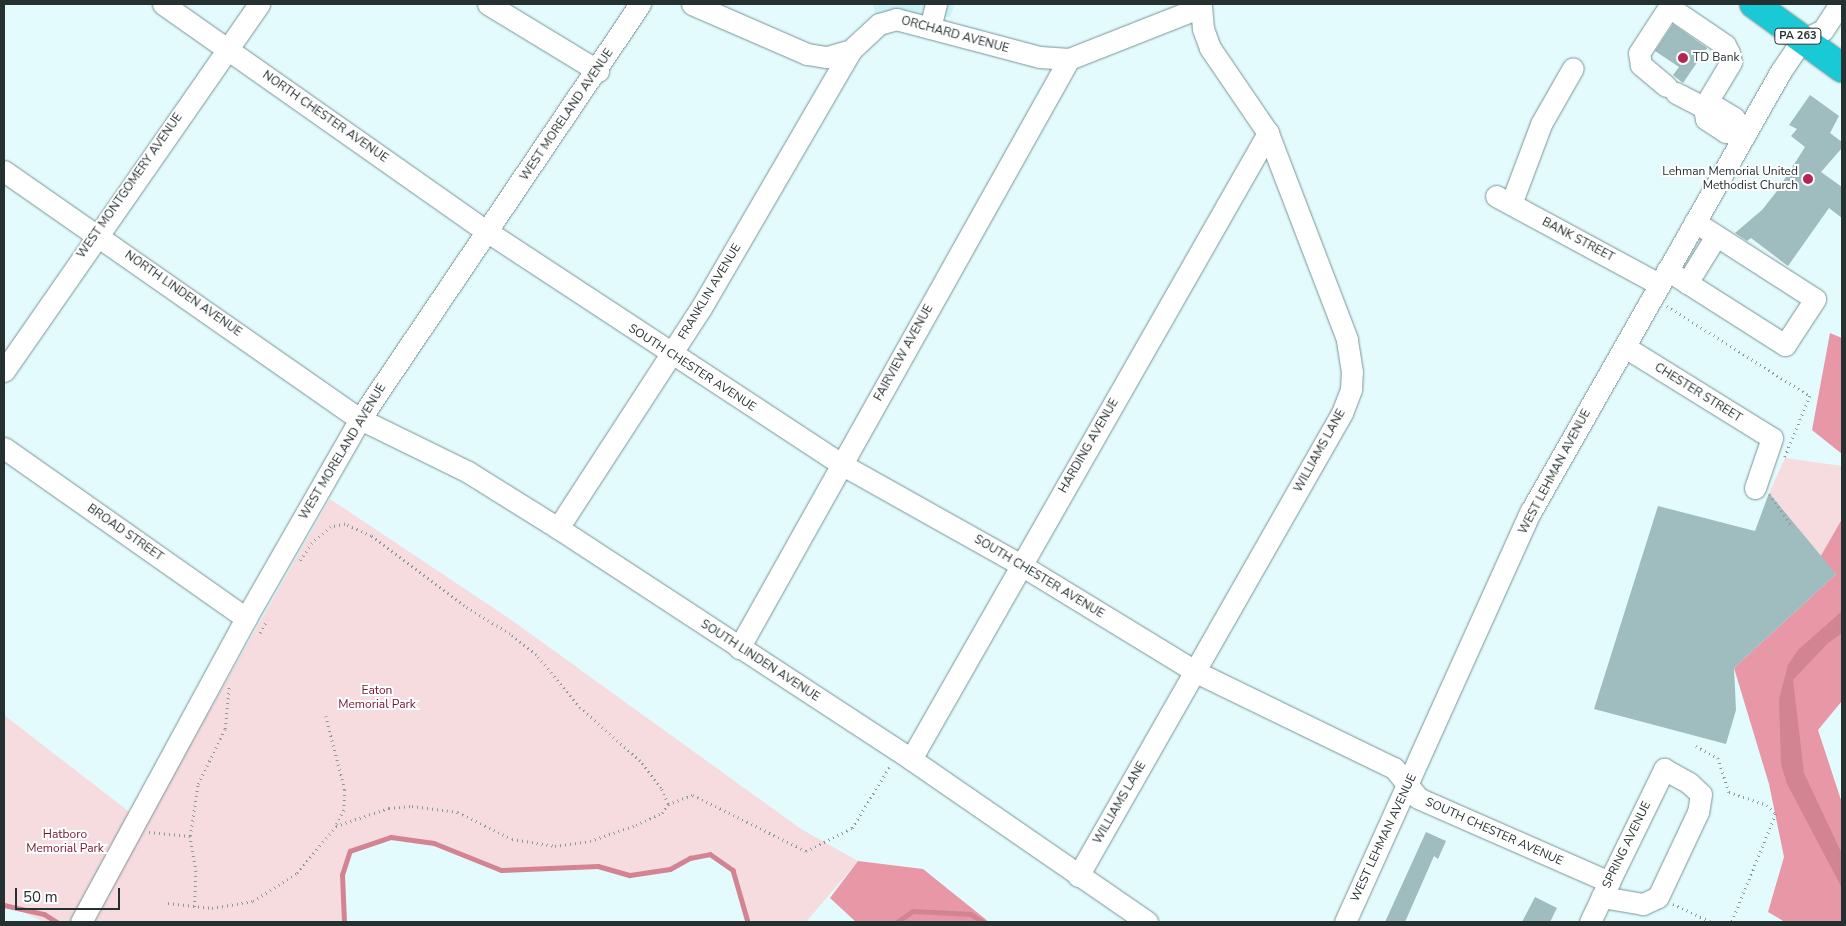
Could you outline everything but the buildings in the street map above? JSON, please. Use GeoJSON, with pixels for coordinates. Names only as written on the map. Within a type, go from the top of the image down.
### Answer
{"type":"FeatureCollection","features":[{"type":"Feature","properties":{"kind":"highway","name":"PA 263"},"geometry":{"type":"LineString","coordinates":[[1754,4],[1842,68]]}},
{"type":"Feature","properties":{"kind":"street","name":"NORTH CHESTER AVENUE"},"geometry":{"type":"LineString","coordinates":[[163,4],[488,232]]}},
{"type":"Feature","properties":{"kind":"street","name":"WEST MONTGOMERY AVENUE"},"geometry":{"type":"LineString","coordinates":[[4,371],[96,234],[259,4]]}},
{"type":"Feature","properties":{"kind":"street"},"geometry":{"type":"LineString","coordinates":[[488,4],[598,71]]}},
{"type":"Feature","properties":{"kind":"street","name":"WEST MORELAND AVENUE"},"geometry":{"type":"LineString","coordinates":[[81,922],[246,618],[360,419],[598,71],[640,4]]}},
{"type":"Feature","properties":{"kind":"street"},"geometry":{"type":"LineString","coordinates":[[692,4],[807,54],[827,57],[851,50]]}},
{"type":"Feature","properties":{"kind":"street"},"geometry":{"type":"LineString","coordinates":[[930,28],[936,4]]}},
{"type":"Feature","properties":{"kind":"street"},"geometry":{"type":"LineString","coordinates":[[1672,4],[1639,53],[1641,65],[1671,90],[1704,106]]}},
{"type":"Feature","properties":{"kind":"street"},"geometry":{"type":"LineString","coordinates":[[1672,4],[1672,9],[1725,45],[1730,53],[1732,62],[1704,106],[1706,119],[1726,132],[1745,135]]}},
{"type":"Feature","properties":{"kind":"street"},"geometry":{"type":"LineString","coordinates":[[1802,40],[1823,30],[1840,4]]}},
{"type":"Feature","properties":{"kind":"street","name":"ORCHARD AVENUE"},"geometry":{"type":"LineString","coordinates":[[851,50],[864,35],[893,12],[930,28],[1040,56],[1069,59],[1201,6]]}},
{"type":"Feature","properties":{"kind":"street","name":"WILLIAMS LANE"},"geometry":{"type":"LineString","coordinates":[[1078,876],[1342,413],[1351,389],[1352,372],[1347,339],[1268,133],[1210,48],[1203,29],[1201,6]]}},
{"type":"Feature","properties":{"kind":"street","name":"WEST LEHMAN AVENUE"},"geometry":{"type":"LineString","coordinates":[[1344,922],[1408,787],[1531,511],[1745,135],[1802,40]]}},
{"type":"Feature","properties":{"kind":"street","name":"FRANKLIN AVENUE"},"geometry":{"type":"LineString","coordinates":[[558,528],[672,355],[851,50]]}},
{"type":"Feature","properties":{"kind":"street","name":"FAIRVIEW AVENUE"},"geometry":{"type":"LineString","coordinates":[[739,648],[1069,59]]}},
{"type":"Feature","properties":{"kind":"street","name":"BANK STREET"},"geometry":{"type":"LineString","coordinates":[[1573,68],[1541,124],[1504,200],[1660,284],[1687,283],[1785,345],[1815,299],[1716,236]]}},
{"type":"Feature","properties":{"kind":"street","name":"HARDING AVENUE"},"geometry":{"type":"LineString","coordinates":[[905,755],[1021,566],[1268,133]]}},
{"type":"Feature","properties":{"kind":"street","name":"NORTH LINDEN AVENUE"},"geometry":{"type":"LineString","coordinates":[[4,171],[360,419]]}},
{"type":"Feature","properties":{"kind":"street"},"geometry":{"type":"LineString","coordinates":[[1687,283],[1716,236],[1695,222]]}},
{"type":"Feature","properties":{"kind":"street","name":"SOUTH CHESTER AVENUE"},"geometry":{"type":"LineString","coordinates":[[488,232],[672,355],[841,464],[1021,566],[1196,672],[1394,768],[1418,798],[1605,890],[1643,904],[1658,898]]}},
{"type":"Feature","properties":{"kind":"street","name":"CHESTER STREET"},"geometry":{"type":"LineString","coordinates":[[1625,347],[1772,438],[1764,486]]}},
{"type":"Feature","properties":{"kind":"street","name":"SOUTH LINDEN AVENUE"},"geometry":{"type":"LineString","coordinates":[[360,419],[468,472],[558,528],[905,755],[1147,922]]}},
{"type":"Feature","properties":{"kind":"street","name":"BROAD STREET"},"geometry":{"type":"LineString","coordinates":[[4,448],[246,618]]}},
{"type":"Feature","properties":{"kind":"street","name":"SPRING AVENUE"},"geometry":{"type":"LineString","coordinates":[[1590,922],[1664,768],[1701,794],[1698,812],[1658,898]]}},
{"type":"Feature","properties":{"kind":"path"},"geometry":{"type":"LineString","coordinates":[[1660,284],[1810,396],[1781,466]]}},
{"type":"Feature","properties":{"kind":"path"},"geometry":{"type":"LineString","coordinates":[[1764,486],[1793,527]]}},
{"type":"Feature","properties":{"kind":"path"},"geometry":{"type":"LineString","coordinates":[[295,570],[312,543],[331,528],[345,524],[371,536],[464,606],[510,634],[536,656],[580,708],[640,761],[662,788],[668,804]]}},
{"type":"Feature","properties":{"kind":"path"},"geometry":{"type":"LineString","coordinates":[[257,638],[271,612]]}},
{"type":"Feature","properties":{"kind":"path"},"geometry":{"type":"LineString","coordinates":[[195,908],[196,871],[190,836],[198,784],[225,729],[231,683]]}},
{"type":"Feature","properties":{"kind":"path"},"geometry":{"type":"LineString","coordinates":[[168,903],[195,908],[236,906],[272,890],[297,873],[336,826],[344,810],[345,790],[326,716]]}},
{"type":"Feature","properties":{"kind":"path"},"geometry":{"type":"LineString","coordinates":[[1696,746],[1718,758],[1729,792],[1767,805],[1776,814],[1732,922]]}},
{"type":"Feature","properties":{"kind":"path"},"geometry":{"type":"LineString","coordinates":[[336,826],[389,808],[412,806],[458,812],[512,838],[555,846],[590,841],[636,825],[662,814],[668,804],[693,795],[806,851],[852,828],[905,755]]}},
{"type":"Feature","properties":{"kind":"path"},"geometry":{"type":"LineString","coordinates":[[130,831],[190,836]]}},
{"type":"Feature","properties":{"kind":"path"},"geometry":{"type":"LineString","coordinates":[[1658,898],[1712,922]]}},
{"type":"Feature","properties":{"kind":"shaded area"},"geometry":{"type":"Polygon","coordinates":[[[873,4],[955,4],[950,17],[875,14],[873,4]]]}},
{"type":"Feature","properties":{"kind":"shaded area"},"geometry":{"type":"Polygon","coordinates":[[[1830,333],[1842,338],[1842,454],[1812,430],[1830,333]]]}},
{"type":"Feature","properties":{"kind":"shaded area"},"geometry":{"type":"Polygon","coordinates":[[[1842,519],[1842,701],[1818,730],[1842,803],[1842,922],[1785,922],[1768,912],[1784,857],[1769,784],[1734,668],[1836,574],[1819,559],[1842,519]]]}},
{"type":"Feature","properties":{"kind":"shaded area"},"geometry":{"type":"Polygon","coordinates":[[[1842,611],[1842,633],[1828,643],[1793,680],[1804,773],[1842,854],[1842,888],[1787,784],[1781,764],[1779,699],[1788,665],[1798,650],[1842,611]]]}},
{"type":"Feature","properties":{"kind":"shaded area"},"geometry":{"type":"Polygon","coordinates":[[[858,861],[923,869],[989,922],[856,922],[830,898],[858,861]]]}},
{"type":"Feature","properties":{"kind":"green space"},"geometry":{"type":"Polygon","coordinates":[[[1785,458],[1842,466],[1842,519],[1819,559],[1769,493],[1785,458]]]}},
{"type":"Feature","properties":{"kind":"green space","name":"Eaton Memorial Park"},"geometry":{"type":"Polygon","coordinates":[[[330,499],[510,619],[801,829],[858,861],[806,922],[748,922],[733,870],[710,854],[690,858],[670,869],[630,875],[598,866],[501,870],[434,843],[391,837],[350,851],[342,875],[344,922],[44,922],[4,903],[4,715],[145,824],[330,499]]]}},
{"type":"Feature","properties":{"kind":"waterway"},"geometry":{"type":"LineString","coordinates":[[344,922],[342,875],[350,851],[391,837],[434,843],[501,870],[598,866],[630,875],[670,869],[690,858],[710,854],[733,870],[748,922]]}},
{"type":"Feature","properties":{"kind":"waterway"},"geometry":{"type":"LineString","coordinates":[[4,905],[44,914],[57,922]]}},
{"type":"Feature","properties":{"kind":"waterway"},"geometry":{"type":"LineString","coordinates":[[897,922],[913,911],[971,914],[983,922]]}},
{"type":"Feature","properties":{"kind":"place","name":"TD Bank"},"geometry":{"type":"Point","coordinates":[1683,58]}},
{"type":"Feature","properties":{"kind":"place","name":"Lehman Memorial United Methodist Church"},"geometry":{"type":"Point","coordinates":[1808,179]}},
{"type":"Feature","properties":{"kind":"park label","name":"Hatboro Memorial Park"},"geometry":{"type":"Point","coordinates":[65,842]}}]}
